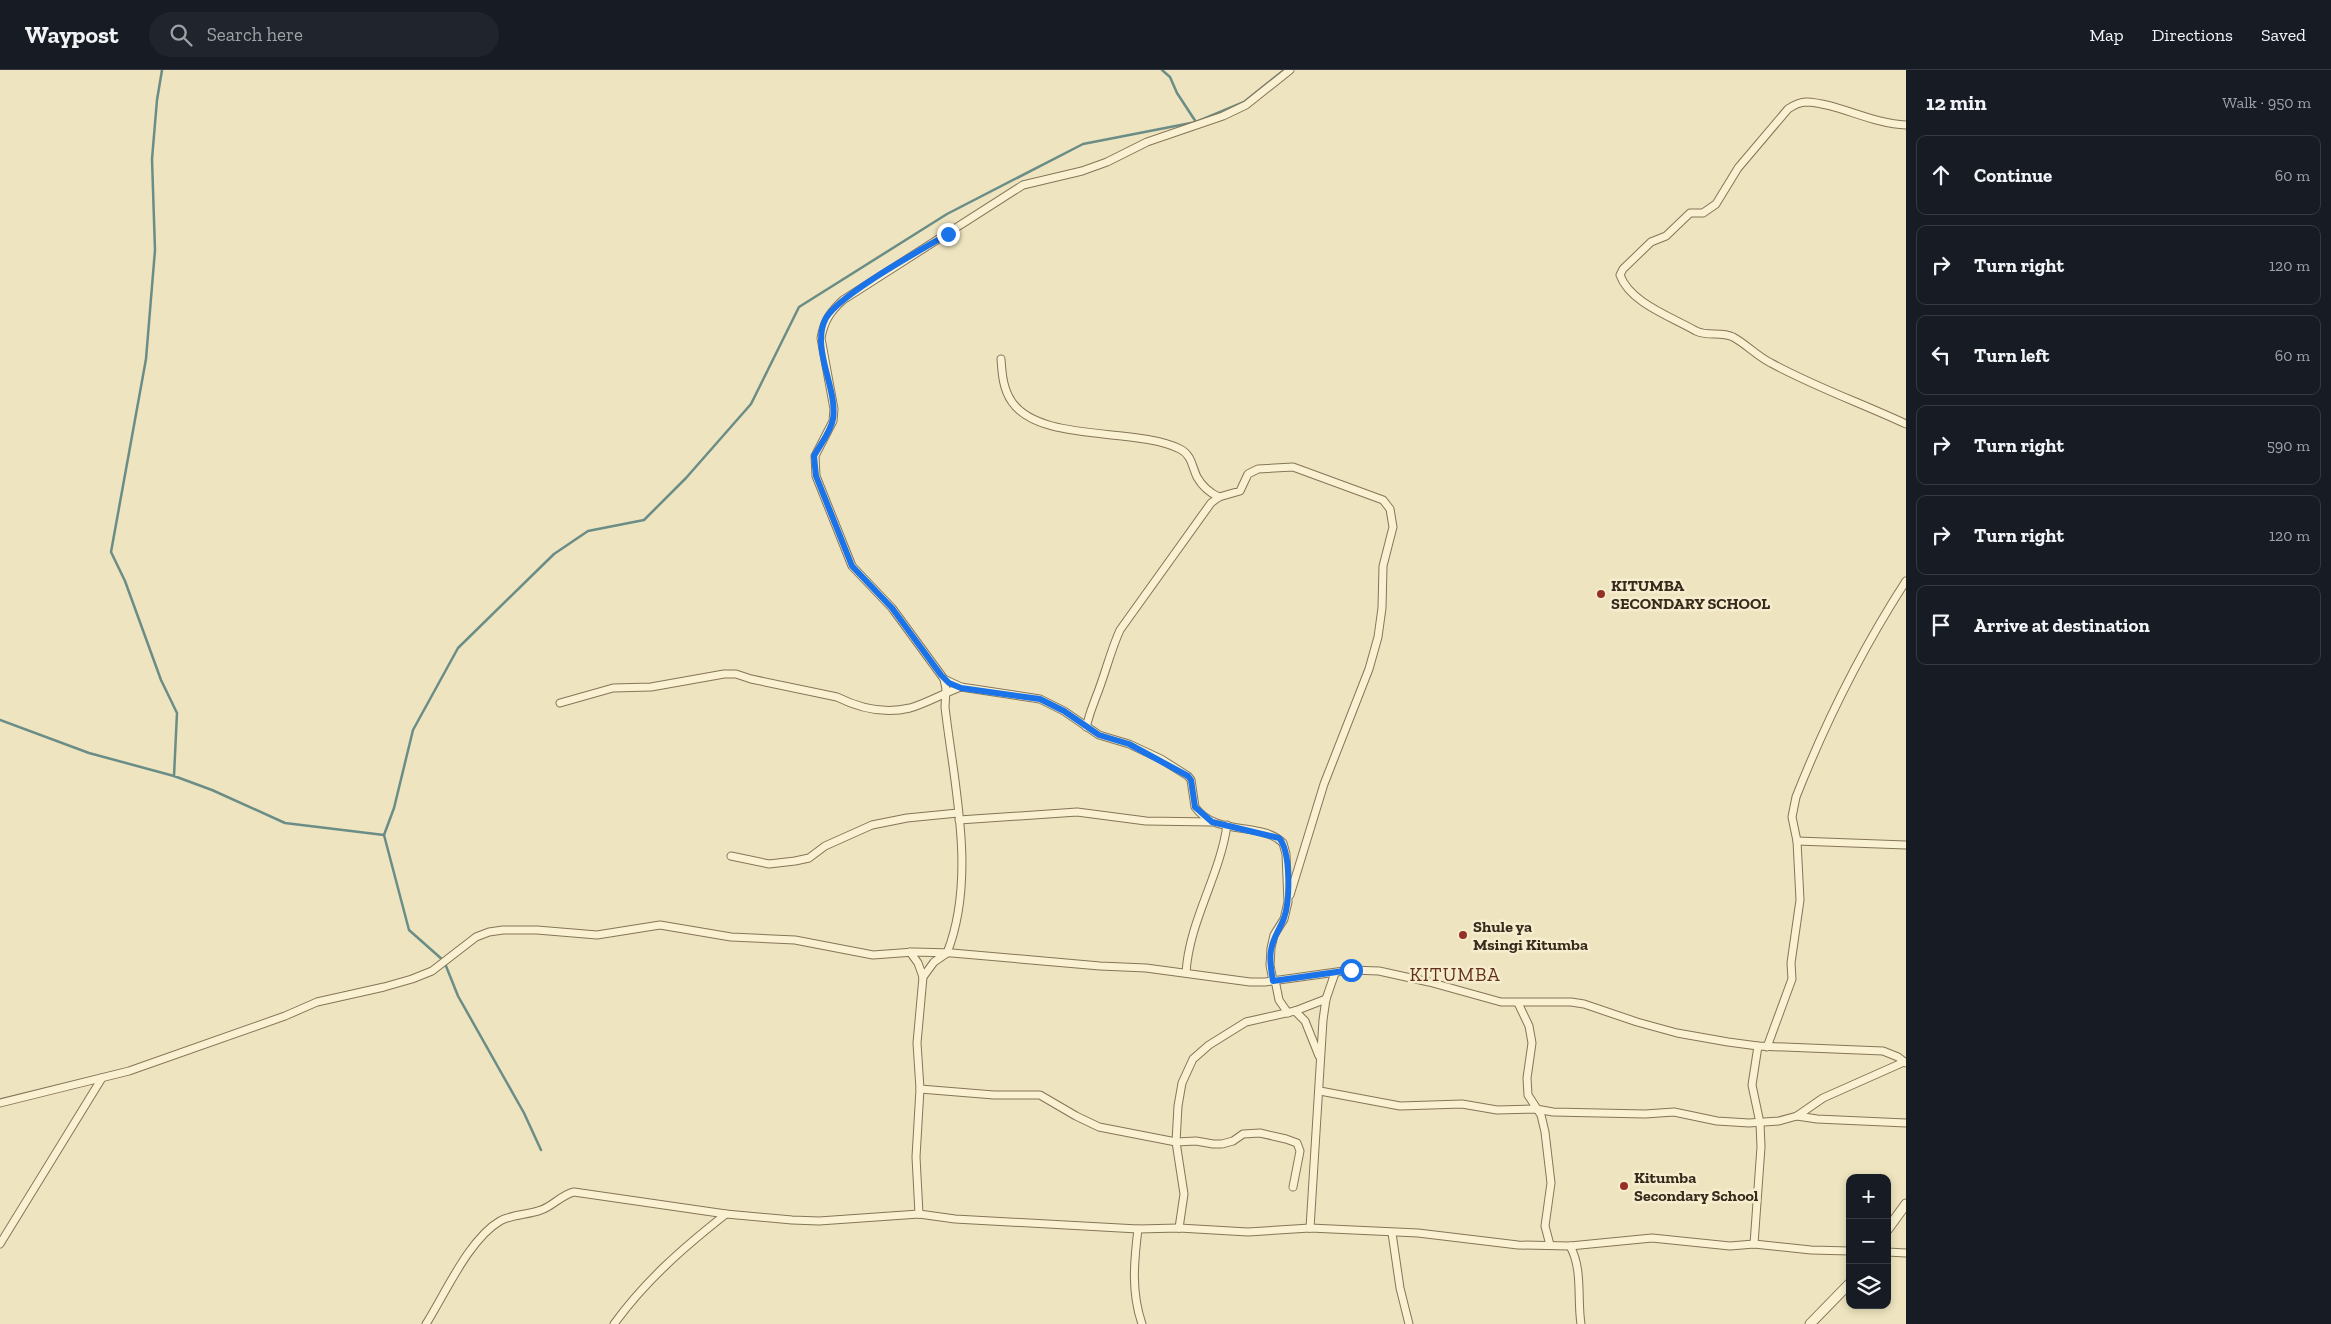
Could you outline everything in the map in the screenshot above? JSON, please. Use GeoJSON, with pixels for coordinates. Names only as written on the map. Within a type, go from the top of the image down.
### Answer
{"type":"FeatureCollection","features":[{"type":"Feature","properties":{"kind":"street"},"geometry":{"type":"LineString","coordinates":[[1212,822],[1195,807],[1191,780],[1188,776],[1161,759],[1129,744],[1099,735],[1064,711],[1040,699],[961,688],[944,679],[892,608],[852,566],[816,476],[814,456],[833,421],[834,409],[821,338],[825,319],[843,300],[1023,185],[1082,171],[1108,162],[1147,142],[1223,116],[1246,105],[1290,70]]}},
{"type":"Feature","properties":{"kind":"street"},"geometry":{"type":"LineString","coordinates":[[1906,125],[1867,118],[1824,105],[1806,102],[1796,103],[1788,109],[1738,168],[1716,204],[1703,213],[1690,213],[1666,236],[1651,242],[1623,269],[1620,275],[1630,289],[1645,304],[1696,331],[1705,335],[1732,337],[1768,362],[1906,424]]}},
{"type":"Feature","properties":{"kind":"street"},"geometry":{"type":"LineString","coordinates":[[1001,359],[1003,384],[1010,401],[1028,418],[1050,426],[1104,435],[1145,439],[1178,448],[1185,452],[1192,463],[1197,477],[1204,486],[1211,493],[1219,497]]}},
{"type":"Feature","properties":{"kind":"street"},"geometry":{"type":"LineString","coordinates":[[1086,727],[1090,710],[1120,630],[1211,502],[1219,497],[1240,491],[1248,474],[1258,469],[1293,467],[1383,500],[1390,509],[1393,527],[1384,566],[1382,608],[1378,637],[1369,669],[1324,784],[1284,919],[1274,935],[1271,948],[1270,965],[1279,1000],[1291,1012],[1305,1021],[1312,1034],[1321,1062]]}},
{"type":"Feature","properties":{"kind":"street"},"geometry":{"type":"LineString","coordinates":[[1767,1047],[1792,978],[1791,963],[1800,900],[1798,840],[1792,821],[1793,811],[1805,774],[1846,684],[1876,627],[1906,581]]}},
{"type":"Feature","properties":{"kind":"street"},"geometry":{"type":"LineString","coordinates":[[560,703],[614,688],[651,687],[724,674],[736,674],[751,679],[837,697],[849,703],[885,710],[912,708],[946,692],[961,688]]}},
{"type":"Feature","properties":{"kind":"street"},"geometry":{"type":"LineString","coordinates":[[922,977],[934,962],[947,953],[958,917],[962,856],[945,707],[946,692],[944,679]]}},
{"type":"Feature","properties":{"kind":"street"},"geometry":{"type":"LineString","coordinates":[[731,856],[769,864],[809,858],[825,846],[872,825],[907,818],[1077,812],[1146,821],[1212,822],[1273,836],[1283,843],[1286,854],[1288,902]]}},
{"type":"Feature","properties":{"kind":"street"},"geometry":{"type":"LineString","coordinates":[[1186,972],[1188,950],[1221,853],[1227,825]]}},
{"type":"Feature","properties":{"kind":"street"},"geometry":{"type":"LineString","coordinates":[[1798,840],[1906,844]]}},
{"type":"Feature","properties":{"kind":"street"},"geometry":{"type":"LineString","coordinates":[[0,1103],[102,1078],[285,1016],[317,1002],[412,979],[432,971],[470,940],[488,932],[522,929],[597,935],[660,925],[731,937],[795,940],[873,955],[910,952],[947,953],[1146,968],[1250,982],[1274,981],[1358,970],[1391,973],[1485,998],[1518,1003],[1571,1002],[1677,1033],[1767,1047],[1883,1051],[1898,1057],[1905,1063],[1834,1093],[1797,1116]]}},
{"type":"Feature","properties":{"kind":"street"},"geometry":{"type":"LineString","coordinates":[[910,952],[918,963],[922,977],[917,1043],[920,1089],[916,1157],[919,1214]]}},
{"type":"Feature","properties":{"kind":"street"},"geometry":{"type":"LineString","coordinates":[[1310,1228],[1326,999],[1335,973]]}},
{"type":"Feature","properties":{"kind":"street"},"geometry":{"type":"LineString","coordinates":[[1179,1228],[1184,1194],[1176,1142],[1182,1082],[1193,1059],[1209,1045],[1240,1025],[1259,1018],[1291,1012],[1326,999]]}},
{"type":"Feature","properties":{"kind":"street"},"geometry":{"type":"LineString","coordinates":[[1518,1003],[1530,1026],[1532,1043],[1526,1088],[1544,1123],[1551,1183],[1545,1226],[1550,1245]]}},
{"type":"Feature","properties":{"kind":"street"},"geometry":{"type":"LineString","coordinates":[[1758,1046],[1752,1085],[1760,1123],[1761,1148],[1758,1245]]}},
{"type":"Feature","properties":{"kind":"street"},"geometry":{"type":"LineString","coordinates":[[0,1244],[102,1078]]}},
{"type":"Feature","properties":{"kind":"street"},"geometry":{"type":"LineString","coordinates":[[920,1089],[994,1095],[1040,1095],[1099,1127],[1176,1142],[1196,1141],[1222,1144],[1233,1141],[1247,1133],[1267,1134],[1297,1143],[1300,1151],[1293,1187]]}},
{"type":"Feature","properties":{"kind":"street"},"geometry":{"type":"LineString","coordinates":[[1320,1091],[1400,1106],[1462,1104],[1497,1110],[1536,1109],[1554,1112],[1645,1114],[1674,1112],[1726,1122],[1760,1123],[1797,1116],[1817,1119],[1906,1123]]}},
{"type":"Feature","properties":{"kind":"street"},"geometry":{"type":"LineString","coordinates":[[426,1324],[458,1270],[492,1227],[507,1218],[541,1210],[567,1193],[581,1192],[726,1214],[819,1221],[919,1214],[955,1220],[1039,1222],[1138,1229],[1179,1228],[1248,1232],[1310,1228],[1435,1234],[1511,1244],[1570,1246],[1652,1238],[1730,1246],[1758,1245],[1846,1251]]}},
{"type":"Feature","properties":{"kind":"street"},"geometry":{"type":"LineString","coordinates":[[1891,1225],[1906,1204]]}},
{"type":"Feature","properties":{"kind":"street"},"geometry":{"type":"LineString","coordinates":[[614,1324],[651,1278],[676,1254],[726,1214]]}},
{"type":"Feature","properties":{"kind":"street"},"geometry":{"type":"LineString","coordinates":[[1138,1229],[1134,1279],[1136,1307],[1142,1324]]}},
{"type":"Feature","properties":{"kind":"street"},"geometry":{"type":"LineString","coordinates":[[1392,1233],[1400,1288],[1409,1324]]}},
{"type":"Feature","properties":{"kind":"street"},"geometry":{"type":"LineString","coordinates":[[1570,1246],[1577,1264],[1578,1302],[1581,1324]]}},
{"type":"Feature","properties":{"kind":"street"},"geometry":{"type":"LineString","coordinates":[[1891,1252],[1906,1253]]}},
{"type":"Feature","properties":{"kind":"street"},"geometry":{"type":"LineString","coordinates":[[1810,1324],[1846,1287]]}},
{"type":"Feature","properties":{"kind":"waterway"},"geometry":{"type":"LineString","coordinates":[[162,70],[157,100],[152,159],[155,250],[146,359],[111,552],[125,581],[161,680],[177,713],[174,776],[212,790],[285,823],[384,835],[394,808],[413,730],[458,648],[554,554],[588,531],[644,520],[686,478],[751,404],[799,307],[947,214],[1083,144],[1196,122],[1244,102],[1284,70]]}},
{"type":"Feature","properties":{"kind":"waterway"},"geometry":{"type":"LineString","coordinates":[[1162,70],[1170,77],[1177,93],[1196,122]]}},
{"type":"Feature","properties":{"kind":"waterway"},"geometry":{"type":"LineString","coordinates":[[0,720],[89,753],[174,776]]}},
{"type":"Feature","properties":{"kind":"waterway"},"geometry":{"type":"LineString","coordinates":[[384,835],[409,930],[444,961],[458,996],[524,1113],[541,1150]]}},
{"type":"Feature","properties":{"kind":"place","name":"KITUMBA SECONDARY SCHOOL"},"geometry":{"type":"Point","coordinates":[1601,594]}},
{"type":"Feature","properties":{"kind":"place","name":"Shule ya Msingi Kitumba"},"geometry":{"type":"Point","coordinates":[1463,935]}},
{"type":"Feature","properties":{"kind":"place","name":"Kitumba Secondary School"},"geometry":{"type":"Point","coordinates":[1624,1186]}},
{"type":"Feature","properties":{"kind":"district","name":"KITUMBA"},"geometry":{"type":"Point","coordinates":[1455,974]}},
{"type":"Feature","properties":{"kind":"route"},"geometry":{"type":"LineString","coordinates":[[948,234],[843,300],[825,319],[821,338],[828,386],[834,409],[833,421],[814,456],[814,463],[816,476],[852,566],[860,577],[892,608],[944,679],[949,683],[961,688],[1040,699],[1064,711],[1099,735],[1129,744],[1161,759],[1188,776],[1191,780],[1195,807],[1204,818],[1212,822],[1279,838],[1285,845],[1288,902],[1284,919],[1274,935],[1271,948],[1270,965],[1273,981],[1351,970]]}}]}
